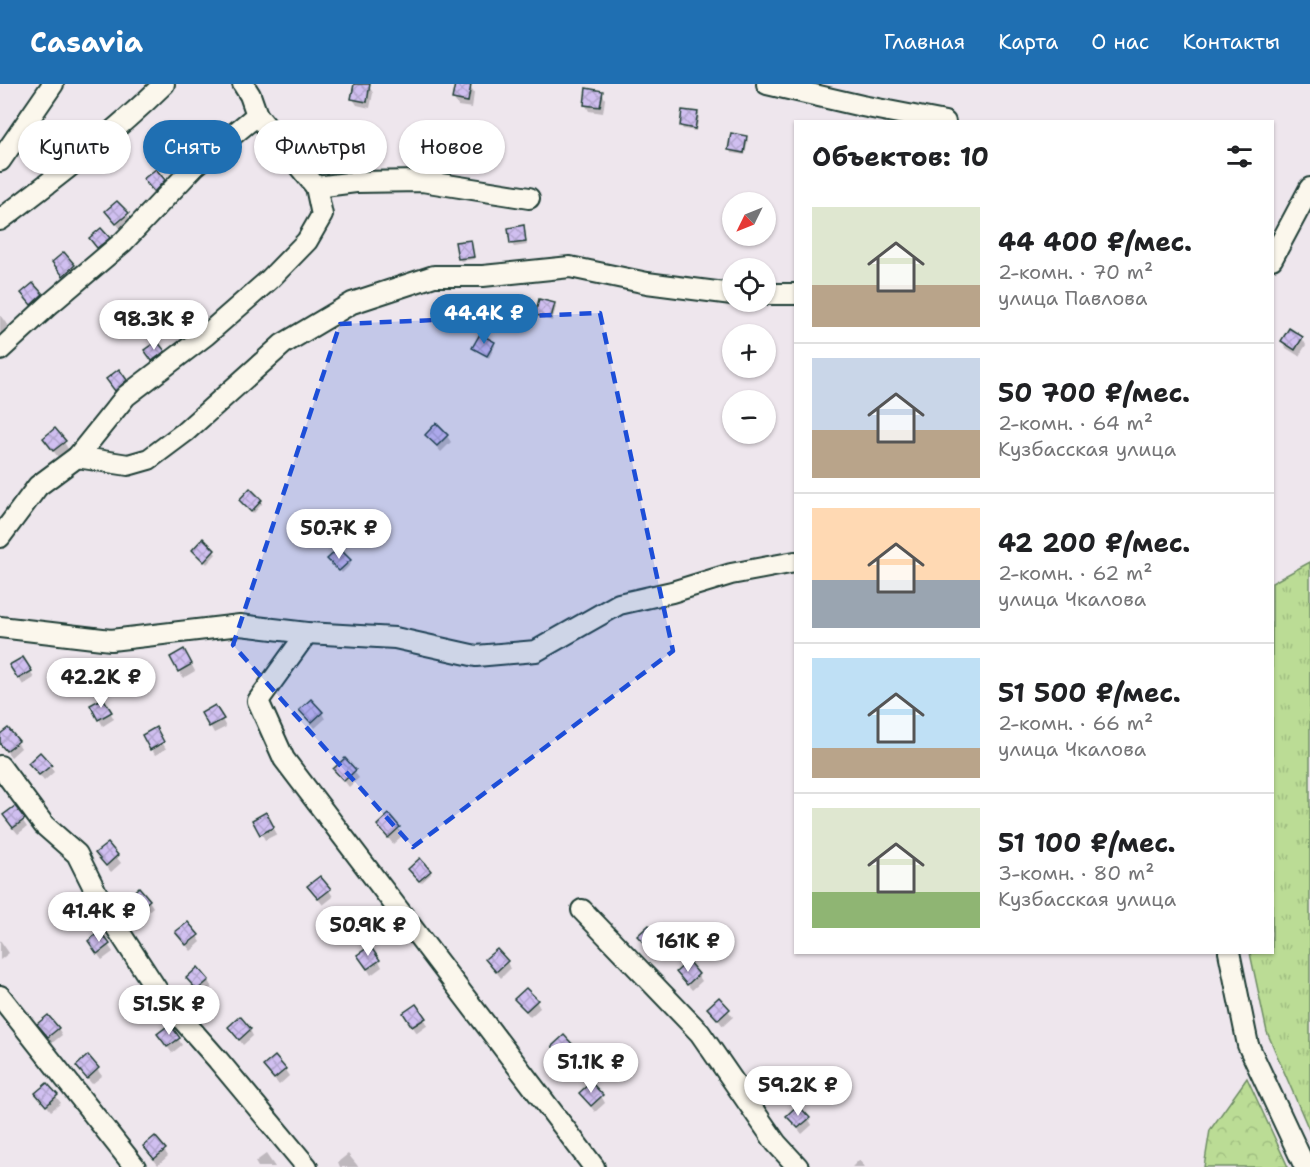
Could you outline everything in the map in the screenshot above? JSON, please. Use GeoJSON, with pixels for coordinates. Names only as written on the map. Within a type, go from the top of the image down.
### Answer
{"type":"FeatureCollection","features":[{"type":"Feature","properties":{"kind":"street"},"geometry":{"type":"LineString","coordinates":[[0,161],[53,84]]}},
{"type":"Feature","properties":{"kind":"street"},"geometry":{"type":"LineString","coordinates":[[0,220],[127,121],[164,84]]}},
{"type":"Feature","properties":{"kind":"street"},"geometry":{"type":"LineString","coordinates":[[0,537],[38,486],[77,457],[126,396],[206,335],[270,279],[307,241],[322,215],[316,187],[257,116],[250,95],[243,84]]}},
{"type":"Feature","properties":{"kind":"street"},"geometry":{"type":"LineString","coordinates":[[767,84],[934,120]]}},
{"type":"Feature","properties":{"kind":"street"},"geometry":{"type":"LineString","coordinates":[[0,350],[123,242],[195,166],[257,116]]}},
{"type":"Feature","properties":{"kind":"street"},"geometry":{"type":"LineString","coordinates":[[316,187],[356,182],[422,181],[530,198]]}},
{"type":"Feature","properties":{"kind":"street"},"geometry":{"type":"LineString","coordinates":[[1274,255],[1310,188]]}},
{"type":"Feature","properties":{"kind":"street"},"geometry":{"type":"LineString","coordinates":[[77,457],[128,465],[149,459],[185,432],[283,344],[352,303],[434,276],[483,276],[570,267],[647,283],[722,293]]}},
{"type":"Feature","properties":{"kind":"street"},"geometry":{"type":"LineString","coordinates":[[776,294],[794,294]]}},
{"type":"Feature","properties":{"kind":"street"},"geometry":{"type":"LineString","coordinates":[[0,627],[111,640],[240,625],[307,633],[395,638],[476,656],[536,651],[619,604],[672,592],[731,574],[794,562]]}},
{"type":"Feature","properties":{"kind":"street"},"geometry":{"type":"LineString","coordinates":[[307,633],[258,702],[284,759],[594,1167]]}},
{"type":"Feature","properties":{"kind":"street"},"geometry":{"type":"LineString","coordinates":[[0,766],[44,825],[77,854],[105,910],[159,993],[218,1060],[305,1166]]}},
{"type":"Feature","properties":{"kind":"street"},"geometry":{"type":"LineString","coordinates":[[582,910],[700,1033],[776,1143],[798,1167]]}},
{"type":"Feature","properties":{"kind":"street"},"geometry":{"type":"LineString","coordinates":[[1229,954],[1248,1045],[1305,1167]]}},
{"type":"Feature","properties":{"kind":"street"},"geometry":{"type":"LineString","coordinates":[[0,996],[135,1167]]}},
{"type":"Feature","properties":{"kind":"highlighted area"},"geometry":{"type":"Polygon","coordinates":[[[600,313],[673,651],[413,847],[233,645],[340,324],[600,313]]]}},
{"type":"Feature","properties":{"kind":"green space"},"geometry":{"type":"Polygon","coordinates":[[[1310,562],[1310,1132],[1267,1032],[1250,954],[1274,954],[1274,582],[1310,562]]]}},
{"type":"Feature","properties":{"kind":"green space"},"geometry":{"type":"Polygon","coordinates":[[[1247,1078],[1288,1167],[1204,1167],[1210,1130],[1247,1078]]]}},
{"type":"Feature","properties":{"kind":"building"},"geometry":{"type":"Polygon","coordinates":[[[354,84],[370,84],[367,102],[351,99],[354,84]]]}},
{"type":"Feature","properties":{"kind":"building"},"geometry":{"type":"Polygon","coordinates":[[[455,84],[471,85],[468,102],[452,99],[455,84]]]}},
{"type":"Feature","properties":{"kind":"building"},"geometry":{"type":"Polygon","coordinates":[[[586,88],[603,91],[600,107],[584,105],[586,88]]]}},
{"type":"Feature","properties":{"kind":"building"},"geometry":{"type":"Polygon","coordinates":[[[682,110],[698,112],[695,129],[680,126],[682,110]]]}},
{"type":"Feature","properties":{"kind":"building"},"geometry":{"type":"Polygon","coordinates":[[[731,133],[747,136],[744,153],[728,150],[731,133]]]}},
{"type":"Feature","properties":{"kind":"building"},"geometry":{"type":"Polygon","coordinates":[[[150,174],[160,174],[165,180],[154,192],[143,179],[150,174]]]}},
{"type":"Feature","properties":{"kind":"building"},"geometry":{"type":"Polygon","coordinates":[[[117,201],[129,213],[116,224],[105,211],[117,201]]]}},
{"type":"Feature","properties":{"kind":"building"},"geometry":{"type":"Polygon","coordinates":[[[524,225],[526,242],[510,244],[508,228],[524,225]]]}},
{"type":"Feature","properties":{"kind":"building"},"geometry":{"type":"Polygon","coordinates":[[[101,228],[110,238],[97,248],[89,238],[101,228]]]}},
{"type":"Feature","properties":{"kind":"building"},"geometry":{"type":"Polygon","coordinates":[[[471,240],[474,257],[458,259],[455,242],[471,240]]]}},
{"type":"Feature","properties":{"kind":"building"},"geometry":{"type":"Polygon","coordinates":[[[64,252],[75,265],[63,276],[52,262],[64,252]]]}},
{"type":"Feature","properties":{"kind":"building"},"geometry":{"type":"Polygon","coordinates":[[[33,283],[43,294],[31,305],[21,293],[33,283]]]}},
{"type":"Feature","properties":{"kind":"building"},"geometry":{"type":"Polygon","coordinates":[[[539,299],[555,303],[551,318],[535,315],[539,299]]]}},
{"type":"Feature","properties":{"kind":"building"},"geometry":{"type":"Polygon","coordinates":[[[1289,328],[1303,337],[1295,350],[1281,341],[1289,328]]]}},
{"type":"Feature","properties":{"kind":"building"},"geometry":{"type":"Polygon","coordinates":[[[480,334],[495,342],[487,356],[472,348],[480,334]]]}},
{"type":"Feature","properties":{"kind":"building"},"geometry":{"type":"Polygon","coordinates":[[[157,341],[165,351],[152,361],[144,350],[157,341]]]}},
{"type":"Feature","properties":{"kind":"building"},"geometry":{"type":"Polygon","coordinates":[[[119,369],[127,380],[115,391],[106,379],[119,369]]]}},
{"type":"Feature","properties":{"kind":"building"},"geometry":{"type":"Polygon","coordinates":[[[436,423],[448,435],[437,446],[425,435],[436,423]]]}},
{"type":"Feature","properties":{"kind":"building"},"geometry":{"type":"Polygon","coordinates":[[[55,428],[66,441],[53,451],[43,438],[55,428]]]}},
{"type":"Feature","properties":{"kind":"building"},"geometry":{"type":"Polygon","coordinates":[[[250,488],[262,500],[251,512],[239,500],[250,488]]]}},
{"type":"Feature","properties":{"kind":"building"},"geometry":{"type":"Polygon","coordinates":[[[203,538],[215,550],[204,562],[192,550],[203,538]]]}},
{"type":"Feature","properties":{"kind":"building"},"geometry":{"type":"Polygon","coordinates":[[[339,548],[351,560],[339,571],[327,559],[339,548]]]}},
{"type":"Feature","properties":{"kind":"building"},"geometry":{"type":"Polygon","coordinates":[[[184,649],[192,664],[178,672],[170,657],[184,649]]]}},
{"type":"Feature","properties":{"kind":"building"},"geometry":{"type":"Polygon","coordinates":[[[23,657],[32,671],[18,679],[9,665],[23,657]]]}},
{"type":"Feature","properties":{"kind":"building"},"geometry":{"type":"Polygon","coordinates":[[[103,698],[112,712],[98,720],[90,705],[103,698]]]}},
{"type":"Feature","properties":{"kind":"building"},"geometry":{"type":"Polygon","coordinates":[[[311,699],[323,712],[311,723],[299,710],[311,699]]]}},
{"type":"Feature","properties":{"kind":"building"},"geometry":{"type":"Polygon","coordinates":[[[215,705],[224,719],[209,727],[201,713],[215,705]]]}},
{"type":"Feature","properties":{"kind":"building"},"geometry":{"type":"Polygon","coordinates":[[[156,727],[164,742],[150,750],[142,735],[156,727]]]}},
{"type":"Feature","properties":{"kind":"building"},"geometry":{"type":"Polygon","coordinates":[[[8,728],[19,741],[6,751],[0,744],[0,734],[8,728]]]}},
{"type":"Feature","properties":{"kind":"building"},"geometry":{"type":"Polygon","coordinates":[[[40,752],[52,765],[39,775],[28,763],[40,752]]]}},
{"type":"Feature","properties":{"kind":"building"},"geometry":{"type":"Polygon","coordinates":[[[345,758],[356,770],[344,781],[333,769],[345,758]]]}},
{"type":"Feature","properties":{"kind":"building"},"geometry":{"type":"Polygon","coordinates":[[[15,806],[25,819],[13,828],[3,815],[15,806]]]}},
{"type":"Feature","properties":{"kind":"building"},"geometry":{"type":"Polygon","coordinates":[[[266,812],[274,827],[260,835],[252,820],[266,812]]]}},
{"type":"Feature","properties":{"kind":"building"},"geometry":{"type":"Polygon","coordinates":[[[389,814],[400,827],[388,838],[377,825],[389,814]]]}},
{"type":"Feature","properties":{"kind":"building"},"geometry":{"type":"Polygon","coordinates":[[[108,843],[118,855],[106,866],[95,853],[108,843]]]}},
{"type":"Feature","properties":{"kind":"building"},"geometry":{"type":"Polygon","coordinates":[[[420,858],[431,871],[419,881],[408,869],[420,858]]]}},
{"type":"Feature","properties":{"kind":"building"},"geometry":{"type":"Polygon","coordinates":[[[320,876],[331,889],[318,899],[307,886],[320,876]]]}},
{"type":"Feature","properties":{"kind":"building"},"geometry":{"type":"Polygon","coordinates":[[[139,887],[150,900],[138,910],[127,898],[139,887]]]}},
{"type":"Feature","properties":{"kind":"building"},"geometry":{"type":"Polygon","coordinates":[[[188,922],[199,935],[186,945],[175,932],[188,922]]]}},
{"type":"Feature","properties":{"kind":"building"},"geometry":{"type":"Polygon","coordinates":[[[649,925],[661,937],[649,948],[637,936],[649,925]]]}},
{"type":"Feature","properties":{"kind":"building"},"geometry":{"type":"Polygon","coordinates":[[[100,931],[110,944],[97,954],[88,941],[100,931]]]}},
{"type":"Feature","properties":{"kind":"building"},"geometry":{"type":"Polygon","coordinates":[[[370,946],[380,960],[367,969],[357,955],[370,946]]]}},
{"type":"Feature","properties":{"kind":"building"},"geometry":{"type":"Polygon","coordinates":[[[497,949],[508,961],[496,972],[485,959],[497,949]]]}},
{"type":"Feature","properties":{"kind":"building"},"geometry":{"type":"Polygon","coordinates":[[[688,961],[699,974],[687,985],[676,972],[688,961]]]}},
{"type":"Feature","properties":{"kind":"building"},"geometry":{"type":"Polygon","coordinates":[[[198,967],[209,980],[197,990],[186,978],[198,967]]]}},
{"type":"Feature","properties":{"kind":"building"},"geometry":{"type":"Polygon","coordinates":[[[526,988],[538,1000],[526,1011],[514,999],[526,988]]]}},
{"type":"Feature","properties":{"kind":"building"},"geometry":{"type":"Polygon","coordinates":[[[719,997],[730,1009],[718,1020],[707,1008],[719,997]]]}},
{"type":"Feature","properties":{"kind":"building"},"geometry":{"type":"Polygon","coordinates":[[[416,1004],[426,1018],[412,1027],[403,1013],[416,1004]]]}},
{"type":"Feature","properties":{"kind":"building"},"geometry":{"type":"Polygon","coordinates":[[[48,1015],[59,1028],[48,1037],[37,1024],[48,1015]]]}},
{"type":"Feature","properties":{"kind":"building"},"geometry":{"type":"Polygon","coordinates":[[[240,1016],[251,1029],[239,1040],[228,1027],[240,1016]]]}},
{"type":"Feature","properties":{"kind":"building"},"geometry":{"type":"Polygon","coordinates":[[[170,1024],[180,1038],[167,1047],[157,1034],[170,1024]]]}},
{"type":"Feature","properties":{"kind":"building"},"geometry":{"type":"Polygon","coordinates":[[[564,1035],[575,1047],[563,1058],[552,1046],[564,1035]]]}},
{"type":"Feature","properties":{"kind":"building"},"geometry":{"type":"Polygon","coordinates":[[[88,1055],[99,1068],[87,1079],[76,1066],[88,1055]]]}},
{"type":"Feature","properties":{"kind":"building"},"geometry":{"type":"Polygon","coordinates":[[[275,1056],[286,1069],[274,1079],[263,1066],[275,1056]]]}},
{"type":"Feature","properties":{"kind":"building"},"geometry":{"type":"Polygon","coordinates":[[[591,1082],[603,1095],[591,1106],[579,1093],[591,1082]]]}},
{"type":"Feature","properties":{"kind":"building"},"geometry":{"type":"Polygon","coordinates":[[[47,1083],[58,1095],[46,1106],[35,1093],[47,1083]]]}},
{"type":"Feature","properties":{"kind":"building"},"geometry":{"type":"Polygon","coordinates":[[[798,1105],[810,1118],[798,1128],[786,1116],[798,1105]]]}},
{"type":"Feature","properties":{"kind":"building"},"geometry":{"type":"Polygon","coordinates":[[[155,1136],[166,1149],[154,1159],[143,1146],[155,1136]]]}}]}
